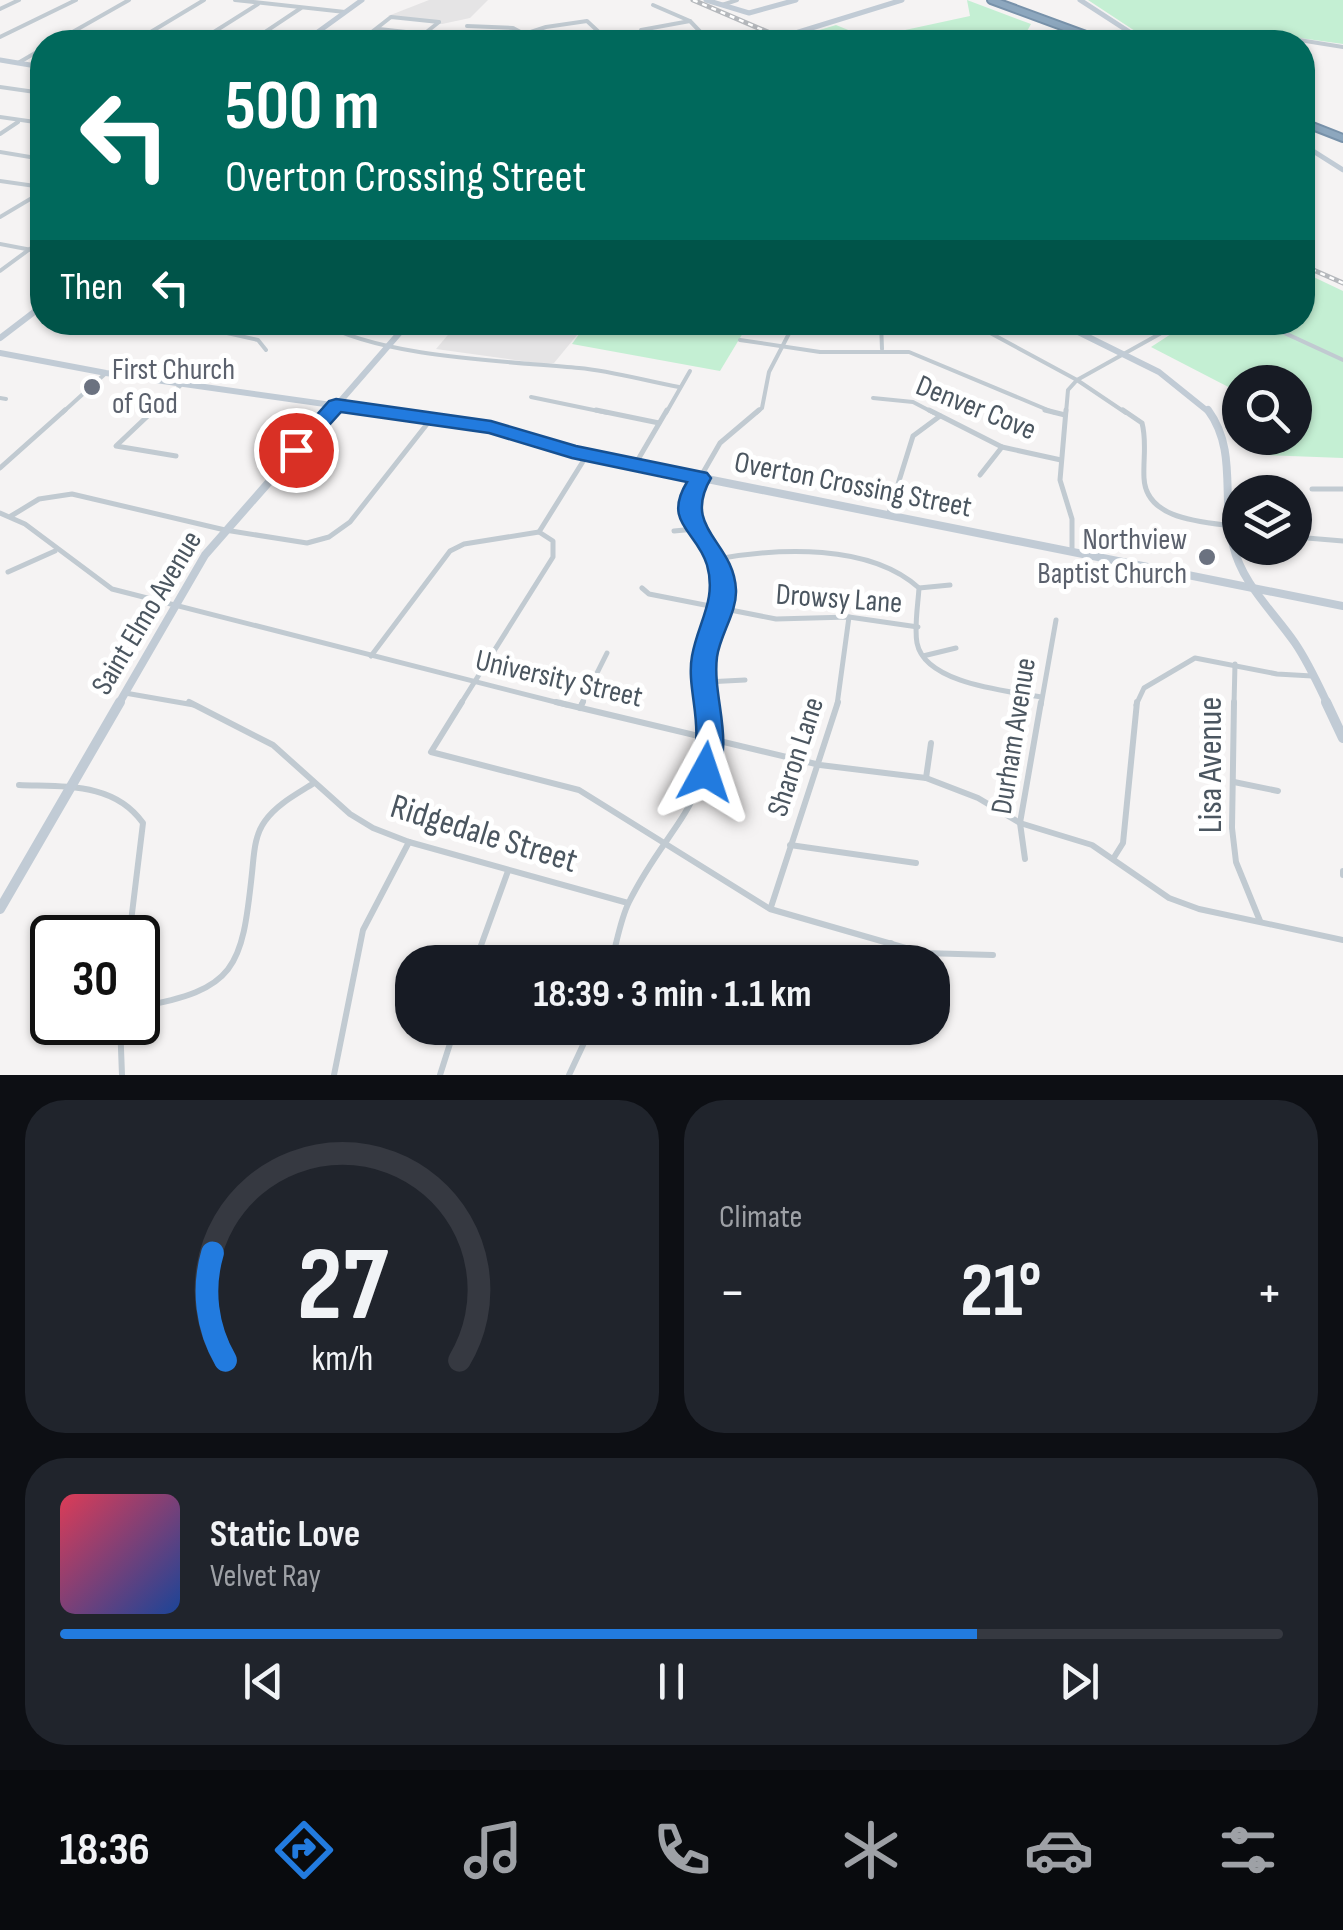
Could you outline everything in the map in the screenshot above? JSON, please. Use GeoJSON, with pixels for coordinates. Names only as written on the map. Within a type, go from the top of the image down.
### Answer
{"type":"FeatureCollection","features":[{"type":"Feature","properties":{"kind":"highway"},"geometry":{"type":"LineString","coordinates":[[981,0],[1065,30]]}},
{"type":"Feature","properties":{"kind":"highway"},"geometry":{"type":"LineString","coordinates":[[991,0],[1043,22]]}},
{"type":"Feature","properties":{"kind":"highway"},"geometry":{"type":"LineString","coordinates":[[1315,124],[1343,135]]}},
{"type":"Feature","properties":{"kind":"street"},"geometry":{"type":"LineString","coordinates":[[0,9],[19,0]]}},
{"type":"Feature","properties":{"kind":"street"},"geometry":{"type":"LineString","coordinates":[[0,37],[76,0]]}},
{"type":"Feature","properties":{"kind":"street"},"geometry":{"type":"LineString","coordinates":[[76,30],[129,0]]}},
{"type":"Feature","properties":{"kind":"street"},"geometry":{"type":"LineString","coordinates":[[154,30],[204,0]]}},
{"type":"Feature","properties":{"kind":"street"},"geometry":{"type":"LineString","coordinates":[[235,0],[346,12]]}},
{"type":"Feature","properties":{"kind":"street"},"geometry":{"type":"LineString","coordinates":[[321,30],[362,0]]}},
{"type":"Feature","properties":{"kind":"street"},"geometry":{"type":"LineString","coordinates":[[706,0],[749,13],[796,0]]}},
{"type":"Feature","properties":{"kind":"street"},"geometry":{"type":"LineString","coordinates":[[722,5],[737,0]]}},
{"type":"Feature","properties":{"kind":"street"},"geometry":{"type":"LineString","coordinates":[[806,30],[902,0]]}},
{"type":"Feature","properties":{"kind":"street"},"geometry":{"type":"LineString","coordinates":[[1080,0],[1125,30]]}},
{"type":"Feature","properties":{"kind":"street"},"geometry":{"type":"LineString","coordinates":[[217,30],[260,2]]}},
{"type":"Feature","properties":{"kind":"street"},"geometry":{"type":"LineString","coordinates":[[653,5],[690,22],[697,30]]}},
{"type":"Feature","properties":{"kind":"street"},"geometry":{"type":"LineString","coordinates":[[268,30],[303,6]]}},
{"type":"Feature","properties":{"kind":"street"},"geometry":{"type":"LineString","coordinates":[[376,29],[391,18],[439,22],[429,30]]}},
{"type":"Feature","properties":{"kind":"street"},"geometry":{"type":"LineString","coordinates":[[541,30],[586,21],[596,30]]}},
{"type":"Feature","properties":{"kind":"street"},"geometry":{"type":"LineString","coordinates":[[641,30],[690,22]]}},
{"type":"Feature","properties":{"kind":"street"},"geometry":{"type":"LineString","coordinates":[[467,26],[519,30]]}},
{"type":"Feature","properties":{"kind":"street"},"geometry":{"type":"LineString","coordinates":[[376,29],[386,30]]}},
{"type":"Feature","properties":{"kind":"street"},"geometry":{"type":"LineString","coordinates":[[1315,43],[1343,47]]}},
{"type":"Feature","properties":{"kind":"street"},"geometry":{"type":"LineString","coordinates":[[18,64],[30,57]]}},
{"type":"Feature","properties":{"kind":"street"},"geometry":{"type":"LineString","coordinates":[[0,60],[30,66]]}},
{"type":"Feature","properties":{"kind":"street"},"geometry":{"type":"LineString","coordinates":[[0,86],[30,91]]}},
{"type":"Feature","properties":{"kind":"street"},"geometry":{"type":"LineString","coordinates":[[0,117],[30,121]]}},
{"type":"Feature","properties":{"kind":"street"},"geometry":{"type":"LineString","coordinates":[[0,134],[20,120]]}},
{"type":"Feature","properties":{"kind":"street"},"geometry":{"type":"LineString","coordinates":[[0,152],[30,157]]}},
{"type":"Feature","properties":{"kind":"street"},"geometry":{"type":"LineString","coordinates":[[1315,152],[1343,170]]}},
{"type":"Feature","properties":{"kind":"street"},"geometry":{"type":"LineString","coordinates":[[0,181],[30,187]]}},
{"type":"Feature","properties":{"kind":"street"},"geometry":{"type":"LineString","coordinates":[[0,217],[30,198]]}},
{"type":"Feature","properties":{"kind":"street"},"geometry":{"type":"LineString","coordinates":[[0,244],[30,250]]}},
{"type":"Feature","properties":{"kind":"street"},"geometry":{"type":"LineString","coordinates":[[0,272],[30,250]]}},
{"type":"Feature","properties":{"kind":"street"},"geometry":{"type":"LineString","coordinates":[[0,338],[30,315]]}},
{"type":"Feature","properties":{"kind":"street"},"geometry":{"type":"LineString","coordinates":[[237,335],[258,340],[266,350]]}},
{"type":"Feature","properties":{"kind":"street"},"geometry":{"type":"LineString","coordinates":[[342,335],[531,367],[580,368],[680,388]]}},
{"type":"Feature","properties":{"kind":"street","name":"Saint Elmo Avenue"},"geometry":{"type":"LineString","coordinates":[[0,909],[172,607],[225,530],[398,335]]}},
{"type":"Feature","properties":{"kind":"street"},"geometry":{"type":"LineString","coordinates":[[616,945],[628,903],[693,804],[705,772],[710,737],[704,658],[724,592],[717,559],[695,529],[689,496],[720,443],[762,408],[767,399],[769,372],[789,335]]}},
{"type":"Feature","properties":{"kind":"street"},"geometry":{"type":"LineString","coordinates":[[881,335],[882,349]]}},
{"type":"Feature","properties":{"kind":"street"},"geometry":{"type":"LineString","coordinates":[[994,335],[1077,380],[1142,423],[1146,434],[1145,489],[1152,503],[1166,512],[1222,523]]}},
{"type":"Feature","properties":{"kind":"street"},"geometry":{"type":"LineString","coordinates":[[1083,335],[1176,383],[1204,402],[1219,419],[1226,436],[1230,475]]}},
{"type":"Feature","properties":{"kind":"street"},"geometry":{"type":"LineString","coordinates":[[1072,552],[1072,520],[1060,480],[1068,390],[1077,380],[1158,335]]}},
{"type":"Feature","properties":{"kind":"street"},"geometry":{"type":"LineString","coordinates":[[1288,335],[1343,360]]}},
{"type":"Feature","properties":{"kind":"street"},"geometry":{"type":"LineString","coordinates":[[740,340],[830,352],[882,349],[939,360],[1035,410],[1065,416]]}},
{"type":"Feature","properties":{"kind":"street","name":"Overton Crossing Street"},"geometry":{"type":"LineString","coordinates":[[0,353],[106,373],[502,429],[587,455],[1343,606]]}},
{"type":"Feature","properties":{"kind":"street"},"geometry":{"type":"LineString","coordinates":[[635,464],[690,371]]}},
{"type":"Feature","properties":{"kind":"street"},"geometry":{"type":"LineString","coordinates":[[0,468],[106,373]]}},
{"type":"Feature","properties":{"kind":"street"},"geometry":{"type":"LineString","coordinates":[[176,456],[116,446],[182,384]]}},
{"type":"Feature","properties":{"kind":"street"},"geometry":{"type":"LineString","coordinates":[[531,397],[659,423]]}},
{"type":"Feature","properties":{"kind":"street","name":"Denver Cove"},"geometry":{"type":"LineString","coordinates":[[874,398],[912,402],[1002,447],[1061,460]]}},
{"type":"Feature","properties":{"kind":"street"},"geometry":{"type":"LineString","coordinates":[[889,513],[913,436],[940,416]]}},
{"type":"Feature","properties":{"kind":"street"},"geometry":{"type":"LineString","coordinates":[[11,516],[39,499],[72,494],[290,543],[329,537],[350,522],[432,418]]}},
{"type":"Feature","properties":{"kind":"street"},"geometry":{"type":"LineString","coordinates":[[980,475],[1002,447]]}},
{"type":"Feature","properties":{"kind":"street"},"geometry":{"type":"LineString","coordinates":[[540,532],[587,455]]}},
{"type":"Feature","properties":{"kind":"street"},"geometry":{"type":"LineString","coordinates":[[1312,489],[1343,489]]}},
{"type":"Feature","properties":{"kind":"street","name":"University Street"},"geometry":{"type":"LineString","coordinates":[[0,513],[11,516],[112,590],[820,766],[926,778],[978,798],[1020,823],[1092,846],[1169,898],[1199,909],[1343,940]]}},
{"type":"Feature","properties":{"kind":"street"},"geometry":{"type":"LineString","coordinates":[[674,532],[695,529]]}},
{"type":"Feature","properties":{"kind":"street"},"geometry":{"type":"LineString","coordinates":[[371,656],[450,550],[464,544],[540,532],[552,542],[553,557],[431,752],[579,790],[770,909],[924,952],[993,954]]}},
{"type":"Feature","properties":{"kind":"street"},"geometry":{"type":"LineString","coordinates":[[1312,538],[1343,540]]}},
{"type":"Feature","properties":{"kind":"street"},"geometry":{"type":"LineString","coordinates":[[8,572],[57,550]]}},
{"type":"Feature","properties":{"kind":"street"},"geometry":{"type":"LineString","coordinates":[[717,559],[795,550],[894,570],[914,580],[919,588],[917,645],[939,672],[1041,697]]}},
{"type":"Feature","properties":{"kind":"street"},"geometry":{"type":"LineString","coordinates":[[1239,565],[1312,676],[1343,738]]}},
{"type":"Feature","properties":{"kind":"street"},"geometry":{"type":"LineString","coordinates":[[919,588],[950,585]]}},
{"type":"Feature","properties":{"kind":"street","name":"Drowsy Lane"},"geometry":{"type":"LineString","coordinates":[[642,588],[649,594],[721,611],[776,619],[849,617],[918,627]]}},
{"type":"Feature","properties":{"kind":"street","name":"Sharon Lane"},"geometry":{"type":"LineString","coordinates":[[770,909],[840,696],[849,617]]}},
{"type":"Feature","properties":{"kind":"street","name":"Durham Avenue"},"geometry":{"type":"LineString","coordinates":[[1026,859],[1020,823],[1056,620]]}},
{"type":"Feature","properties":{"kind":"street"},"geometry":{"type":"LineString","coordinates":[[923,656],[956,648]]}},
{"type":"Feature","properties":{"kind":"street"},"geometry":{"type":"LineString","coordinates":[[580,708],[607,653]]}},
{"type":"Feature","properties":{"kind":"street"},"geometry":{"type":"LineString","coordinates":[[1113,859],[1123,843],[1134,710],[1144,688],[1195,658],[1277,674],[1312,676]]}},
{"type":"Feature","properties":{"kind":"street","name":"Lisa Avenue"},"geometry":{"type":"LineString","coordinates":[[1235,664],[1232,828],[1236,862],[1260,921]]}},
{"type":"Feature","properties":{"kind":"street"},"geometry":{"type":"LineString","coordinates":[[706,682],[745,680]]}},
{"type":"Feature","properties":{"kind":"street","name":"Ridgedale Street"},"geometry":{"type":"LineString","coordinates":[[124,693],[188,702],[273,744],[350,814],[374,828],[508,871],[628,903]]}},
{"type":"Feature","properties":{"kind":"street"},"geometry":{"type":"LineString","coordinates":[[926,778],[931,743]]}},
{"type":"Feature","properties":{"kind":"street"},"geometry":{"type":"LineString","coordinates":[[1234,782],[1278,791]]}},
{"type":"Feature","properties":{"kind":"street"},"geometry":{"type":"LineString","coordinates":[[160,1005],[185,1001],[208,990],[232,969],[245,947],[256,839],[266,819],[314,783]]}},
{"type":"Feature","properties":{"kind":"street"},"geometry":{"type":"LineString","coordinates":[[19,785],[105,792],[136,808],[144,823],[133,915]]}},
{"type":"Feature","properties":{"kind":"street"},"geometry":{"type":"LineString","coordinates":[[334,1075],[362,930],[391,870],[410,842]]}},
{"type":"Feature","properties":{"kind":"street"},"geometry":{"type":"LineString","coordinates":[[790,845],[916,863]]}},
{"type":"Feature","properties":{"kind":"street"},"geometry":{"type":"LineString","coordinates":[[480,945],[508,871]]}},
{"type":"Feature","properties":{"kind":"street"},"geometry":{"type":"LineString","coordinates":[[121,1045],[122,1075]]}},
{"type":"Feature","properties":{"kind":"street"},"geometry":{"type":"LineString","coordinates":[[440,1075],[450,1045]]}},
{"type":"Feature","properties":{"kind":"street"},"geometry":{"type":"LineString","coordinates":[[569,1075],[583,1045]]}},
{"type":"Feature","properties":{"kind":"shaded area"},"geometry":{"type":"Polygon","coordinates":[[[429,0],[488,0],[470,18],[442,24],[388,16],[429,0]]]}},
{"type":"Feature","properties":{"kind":"shaded area"},"geometry":{"type":"Polygon","coordinates":[[[448,335],[577,335],[554,363],[436,349],[448,335]]]}},
{"type":"Feature","properties":{"kind":"green space"},"geometry":{"type":"Polygon","coordinates":[[[967,0],[1031,24],[1028,30],[905,30],[970,16],[967,0]]]}},
{"type":"Feature","properties":{"kind":"green space"},"geometry":{"type":"Polygon","coordinates":[[[1088,0],[1343,0],[1343,44],[1315,40],[1315,30],[1133,30],[1088,0]]]}},
{"type":"Feature","properties":{"kind":"green space"},"geometry":{"type":"Polygon","coordinates":[[[836,25],[848,30],[820,30],[836,25]]]}},
{"type":"Feature","properties":{"kind":"green space"},"geometry":{"type":"Polygon","coordinates":[[[1315,278],[1343,291],[1343,458],[1264,455],[1312,455],[1312,365],[1222,365],[1222,384],[1151,347],[1170,335],[1315,335],[1315,278]]]}},
{"type":"Feature","properties":{"kind":"green space"},"geometry":{"type":"Polygon","coordinates":[[[578,335],[742,335],[720,371],[572,344],[578,335]]]}},
{"type":"Feature","properties":{"kind":"railway"},"geometry":{"type":"LineString","coordinates":[[693,0],[763,30]]}},
{"type":"Feature","properties":{"kind":"railway"},"geometry":{"type":"LineString","coordinates":[[1315,271],[1343,283]]}},
{"type":"Feature","properties":{"kind":"place","name":"First Church of God"},"geometry":{"type":"Point","coordinates":[92,387]}},
{"type":"Feature","properties":{"kind":"place","name":"Northview Baptist Church"},"geometry":{"type":"Point","coordinates":[1207,557]}},
{"type":"Feature","properties":{"kind":"route"},"geometry":{"type":"LineString","coordinates":[[296,450],[336,405],[491,427],[572,452],[700,478],[689,496],[688,508],[695,529],[717,559],[724,592],[704,658],[710,737],[705,772]]}}]}
